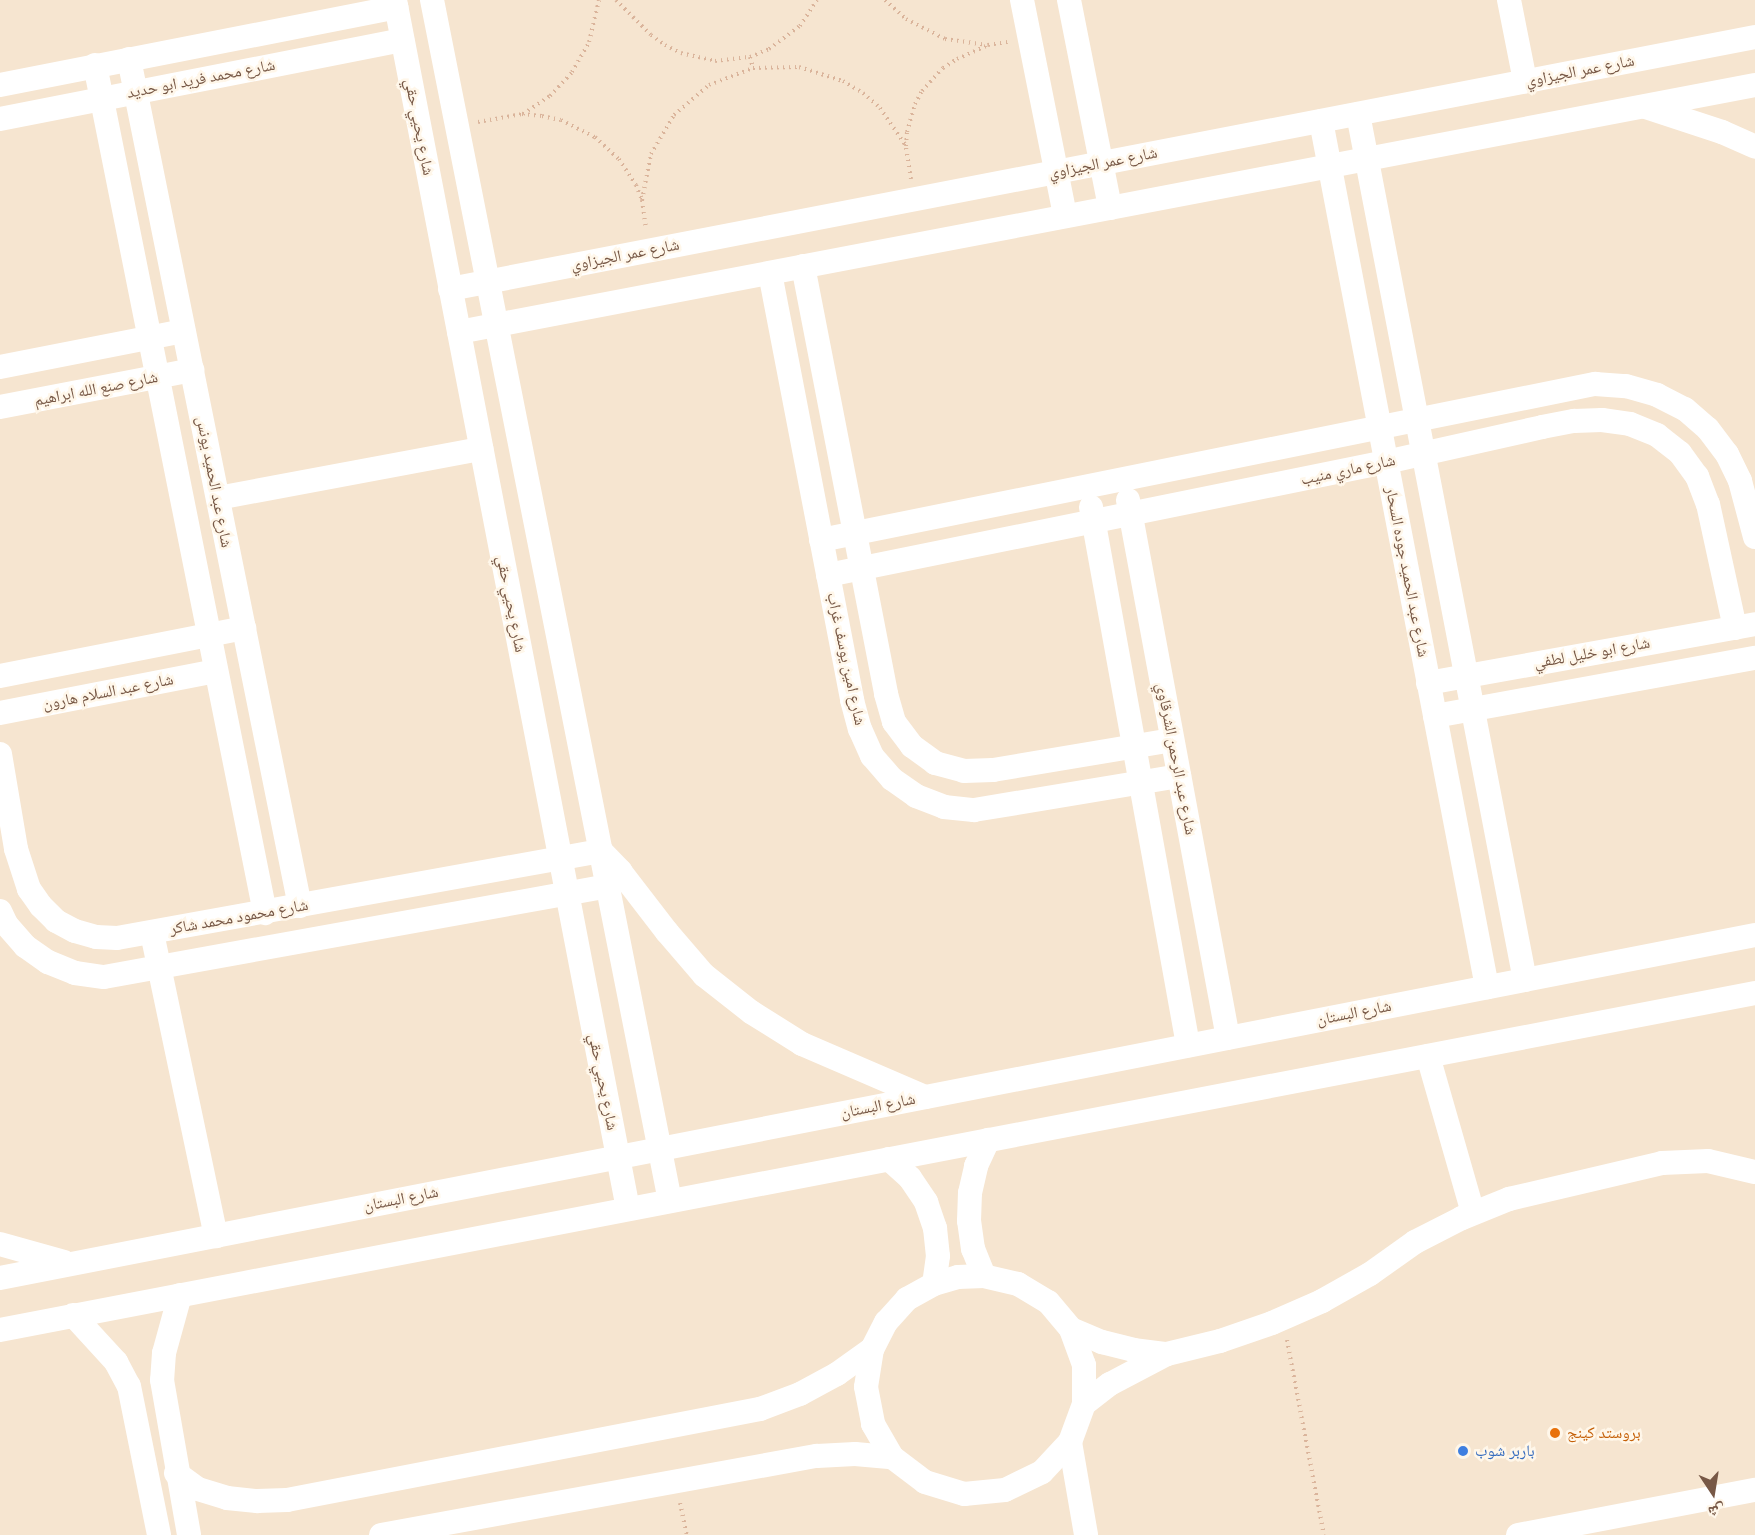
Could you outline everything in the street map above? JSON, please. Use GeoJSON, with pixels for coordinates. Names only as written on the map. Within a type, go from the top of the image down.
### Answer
{"type":"FeatureCollection","features":[{"type":"Feature","properties":{"kind":"street"},"geometry":{"type":"LineString","coordinates":[[432,0],[670,1201]]}},
{"type":"Feature","properties":{"kind":"street"},"geometry":{"type":"LineString","coordinates":[[1022,0],[1065,216]]}},
{"type":"Feature","properties":{"kind":"street"},"geometry":{"type":"LineString","coordinates":[[1070,0],[1110,208]]}},
{"type":"Feature","properties":{"kind":"street"},"geometry":{"type":"LineString","coordinates":[[1509,0],[1525,81]]}},
{"type":"Feature","properties":{"kind":"street","name":"شارع يحيي حقي"},"geometry":{"type":"LineString","coordinates":[[395,3],[628,1209]]}},
{"type":"Feature","properties":{"kind":"street","name":"شارع محمد فريد ابو حديد"},"geometry":{"type":"LineString","coordinates":[[0,85],[395,3]]}},
{"type":"Feature","properties":{"kind":"street","name":"شارع عمر الجيزاوي"},"geometry":{"type":"LineString","coordinates":[[450,289],[1755,37]]}},
{"type":"Feature","properties":{"kind":"street","name":"شارع محمد فريد ابو حديد"},"geometry":{"type":"LineString","coordinates":[[0,118],[402,40]]}},
{"type":"Feature","properties":{"kind":"street","name":"شارع عبد الحميد يونس"},"geometry":{"type":"LineString","coordinates":[[129,58],[300,906]]}},
{"type":"Feature","properties":{"kind":"street"},"geometry":{"type":"LineString","coordinates":[[95,65],[265,913]]}},
{"type":"Feature","properties":{"kind":"street"},"geometry":{"type":"LineString","coordinates":[[459,332],[1755,85]]}},
{"type":"Feature","properties":{"kind":"street"},"geometry":{"type":"LineString","coordinates":[[1644,106],[1722,132],[1755,147]]}},
{"type":"Feature","properties":{"kind":"street"},"geometry":{"type":"LineString","coordinates":[[1358,114],[1525,980]]}},
{"type":"Feature","properties":{"kind":"street","name":"شارع عبد الحميد جوده السحار"},"geometry":{"type":"LineString","coordinates":[[1321,121],[1487,987]]}},
{"type":"Feature","properties":{"kind":"street","name":"شارع امين يوسف غراب"},"geometry":{"type":"LineString","coordinates":[[803,266],[886,694],[894,722],[912,746],[935,763],[964,771],[993,770],[1172,740]]}},
{"type":"Feature","properties":{"kind":"street","name":"شارع امين يوسف غراب"},"geometry":{"type":"LineString","coordinates":[[770,273],[860,729],[872,756],[892,779],[916,796],[944,807],[974,810],[1179,776]]}},
{"type":"Feature","properties":{"kind":"street"},"geometry":{"type":"LineString","coordinates":[[0,367],[184,331]]}},
{"type":"Feature","properties":{"kind":"street","name":"شارع صنع الله ابراهيم"},"geometry":{"type":"LineString","coordinates":[[0,407],[192,370]]}},
{"type":"Feature","properties":{"kind":"street","name":"شارع ماري منيب"},"geometry":{"type":"LineString","coordinates":[[822,540],[1595,384],[1626,386],[1657,395],[1684,410],[1708,429],[1726,454],[1740,481],[1755,537]]}},
{"type":"Feature","properties":{"kind":"street","name":"شارع ماري منيب"},"geometry":{"type":"LineString","coordinates":[[828,575],[1386,462],[1574,421],[1630,424],[1657,435],[1680,453],[1697,477],[1708,504],[1745,626]]}},
{"type":"Feature","properties":{"kind":"street"},"geometry":{"type":"LineString","coordinates":[[218,498],[481,449]]}},
{"type":"Feature","properties":{"kind":"street","name":"شارع عبد الرحمن الشرقاوي"},"geometry":{"type":"LineString","coordinates":[[1124,480],[1228,1038]]}},
{"type":"Feature","properties":{"kind":"street"},"geometry":{"type":"LineString","coordinates":[[1087,487],[1188,1045]]}},
{"type":"Feature","properties":{"kind":"street","name":"شارع ابو خليل لطفي"},"geometry":{"type":"LineString","coordinates":[[1428,683],[1745,626]]}},
{"type":"Feature","properties":{"kind":"street"},"geometry":{"type":"LineString","coordinates":[[0,676],[244,628]]}},
{"type":"Feature","properties":{"kind":"street","name":"شارع ابو خليل لطفي"},"geometry":{"type":"LineString","coordinates":[[1435,716],[1755,658]]}},
{"type":"Feature","properties":{"kind":"street","name":"شارع عبد السلام هارون"},"geometry":{"type":"LineString","coordinates":[[0,713],[216,670]]}},
{"type":"Feature","properties":{"kind":"street","name":"شارع محمود محمد شاكر"},"geometry":{"type":"LineString","coordinates":[[0,754],[21,869],[29,889],[56,921],[75,931],[96,937],[117,938],[152,933],[601,851]]}},
{"type":"Feature","properties":{"kind":"street"},"geometry":{"type":"LineString","coordinates":[[601,851],[620,870],[667,932],[705,975],[751,1012],[802,1044],[925,1097]]}},
{"type":"Feature","properties":{"kind":"street"},"geometry":{"type":"LineString","coordinates":[[0,911],[6,924],[25,946],[48,962],[75,973],[104,977],[160,969],[608,886]]}},
{"type":"Feature","properties":{"kind":"street"},"geometry":{"type":"LineString","coordinates":[[152,933],[216,1236]]}},
{"type":"Feature","properties":{"kind":"street","name":"شارع البستان"},"geometry":{"type":"LineString","coordinates":[[0,1278],[1755,935]]}},
{"type":"Feature","properties":{"kind":"street"},"geometry":{"type":"LineString","coordinates":[[0,1330],[1755,993]]}},
{"type":"Feature","properties":{"kind":"street"},"geometry":{"type":"LineString","coordinates":[[1428,1056],[1473,1213]]}},
{"type":"Feature","properties":{"kind":"street"},"geometry":{"type":"LineString","coordinates":[[984,1276],[974,1249],[969,1221],[976,1166],[988,1140]]}},
{"type":"Feature","properties":{"kind":"street"},"geometry":{"type":"LineString","coordinates":[[889,1159],[910,1178],[926,1202],[935,1228],[938,1256],[934,1284]]}},
{"type":"Feature","properties":{"kind":"street"},"geometry":{"type":"LineString","coordinates":[[1084,1404],[1137,1367],[1167,1354],[1220,1341],[1282,1319],[1322,1301],[1370,1274],[1415,1242],[1473,1213],[1509,1199],[1558,1185],[1662,1163],[1708,1161],[1755,1172]]}},
{"type":"Feature","properties":{"kind":"street"},"geometry":{"type":"LineString","coordinates":[[0,1244],[72,1263]]}},
{"type":"Feature","properties":{"kind":"street"},"geometry":{"type":"LineString","coordinates":[[984,1276],[1018,1284],[1048,1302],[1071,1329],[1084,1365],[1084,1404],[1070,1442],[1042,1472],[1005,1491],[964,1494],[925,1482],[892,1457],[873,1424],[866,1387],[872,1349],[886,1322],[907,1299],[934,1284],[958,1277],[984,1276]]}},
{"type":"Feature","properties":{"kind":"street"},"geometry":{"type":"LineString","coordinates":[[180,1295],[164,1353],[162,1380],[176,1473],[189,1535]]}},
{"type":"Feature","properties":{"kind":"street"},"geometry":{"type":"LineString","coordinates":[[73,1316],[116,1362],[129,1386],[159,1535]]}},
{"type":"Feature","properties":{"kind":"street"},"geometry":{"type":"LineString","coordinates":[[1071,1329],[1101,1342],[1133,1350],[1167,1354]]}},
{"type":"Feature","properties":{"kind":"street"},"geometry":{"type":"LineString","coordinates":[[176,1473],[198,1489],[227,1498],[257,1502],[287,1500],[760,1409],[800,1394],[837,1374],[872,1349]]}},
{"type":"Feature","properties":{"kind":"street"},"geometry":{"type":"LineString","coordinates":[[1070,1442],[1086,1535]]}},
{"type":"Feature","properties":{"kind":"street"},"geometry":{"type":"LineString","coordinates":[[381,1535],[816,1456],[855,1454],[892,1457]]}},
{"type":"Feature","properties":{"kind":"street"},"geometry":{"type":"LineString","coordinates":[[1518,1535],[1755,1490]]}},
{"type":"Feature","properties":{"kind":"path"},"geometry":{"type":"LineString","coordinates":[[522,114],[550,96],[573,72],[589,42],[599,0]]}},
{"type":"Feature","properties":{"kind":"path"},"geometry":{"type":"LineString","coordinates":[[616,0],[651,35],[681,53],[715,61],[750,57],[785,39],[800,26],[817,0]]}},
{"type":"Feature","properties":{"kind":"path"},"geometry":{"type":"LineString","coordinates":[[885,0],[906,19],[924,31],[966,44],[988,45],[957,59],[931,80],[912,111],[906,146],[914,199]]}},
{"type":"Feature","properties":{"kind":"path"},"geometry":{"type":"LineString","coordinates":[[750,57],[753,68]]}},
{"type":"Feature","properties":{"kind":"path"},"geometry":{"type":"LineString","coordinates":[[642,200],[651,154],[674,115],[710,85],[753,68],[799,67],[843,81],[863,93],[880,108],[906,146]]}},
{"type":"Feature","properties":{"kind":"path"},"geometry":{"type":"LineString","coordinates":[[457,125],[522,114],[561,120],[595,137],[628,171],[642,200],[650,250]]}},
{"type":"Feature","properties":{"kind":"path"},"geometry":{"type":"LineString","coordinates":[[1282,1319],[1324,1535]]}},
{"type":"Feature","properties":{"kind":"path"},"geometry":{"type":"LineString","coordinates":[[676,1481],[687,1535]]}},
{"type":"Feature","properties":{"kind":"shaded area"},"geometry":{"type":"Polygon","coordinates":[[[0,0],[1755,0],[1755,1535],[0,1535],[0,0]]]}},
{"type":"Feature","properties":{"kind":"place","name":"بروستد كينج"},"geometry":{"type":"Point","coordinates":[1555,1433]}},
{"type":"Feature","properties":{"kind":"place","name":"باربر شوب"},"geometry":{"type":"Point","coordinates":[1463,1451]}}]}
